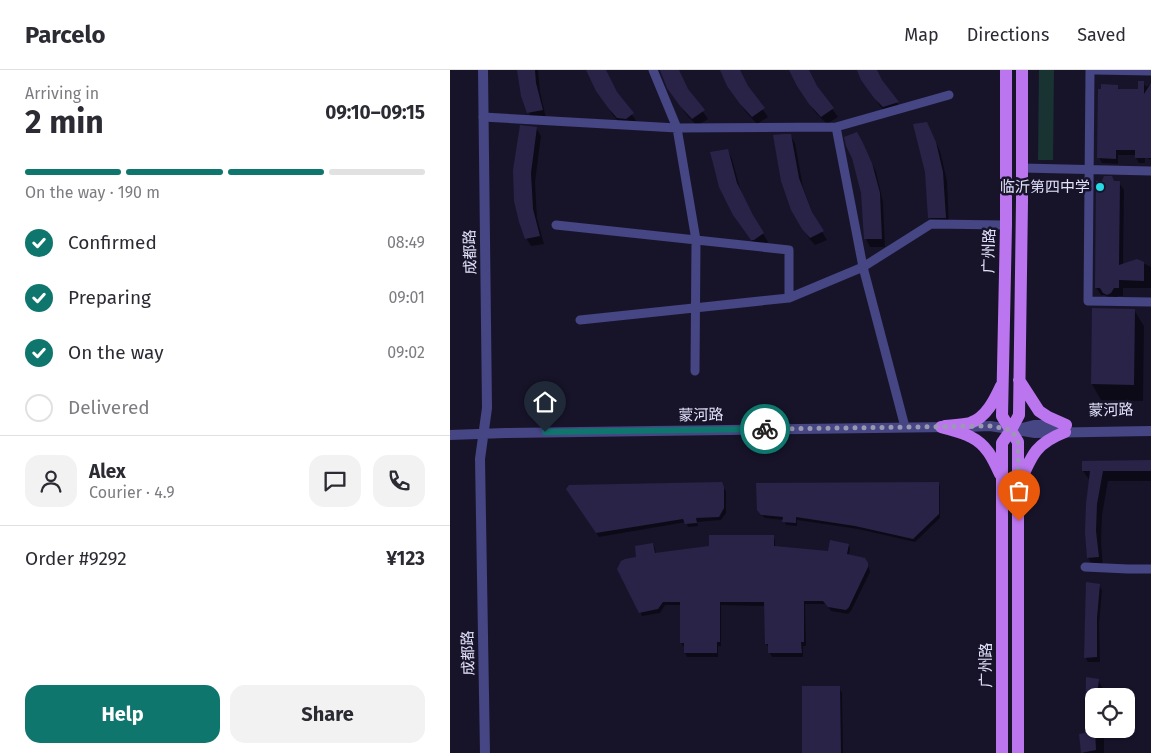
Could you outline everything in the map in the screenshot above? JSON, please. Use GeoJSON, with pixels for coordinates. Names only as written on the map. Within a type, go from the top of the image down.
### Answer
{"type":"FeatureCollection","features":[{"type":"Feature","properties":{"kind":"main road","name":"广州路"},"geometry":{"type":"LineString","coordinates":[[1006,70],[1006,225],[1002,416],[1018,442],[1018,753]]}},
{"type":"Feature","properties":{"kind":"main road","name":"广州路"},"geometry":{"type":"LineString","coordinates":[[1002,753],[1002,443],[1012,430],[1019,415],[1022,70]]}},
{"type":"Feature","properties":{"kind":"main road"},"geometry":{"type":"LineString","coordinates":[[1019,379],[1039,411],[1066,429],[1039,446],[1029,459],[1019,485]]}},
{"type":"Feature","properties":{"kind":"main road"},"geometry":{"type":"LineString","coordinates":[[941,427],[972,422],[985,413],[1003,384]]}},
{"type":"Feature","properties":{"kind":"main road"},"geometry":{"type":"LineString","coordinates":[[941,427],[972,437],[986,447],[1002,481]]}},
{"type":"Feature","properties":{"kind":"street","name":"成都路"},"geometry":{"type":"LineString","coordinates":[[479,70],[481,408],[486,460],[489,753]]}},
{"type":"Feature","properties":{"kind":"street","name":"成都路"},"geometry":{"type":"LineString","coordinates":[[483,70],[487,408],[480,459],[485,753]]}},
{"type":"Feature","properties":{"kind":"street"},"geometry":{"type":"LineString","coordinates":[[653,70],[677,128],[696,240],[696,371]]}},
{"type":"Feature","properties":{"kind":"street"},"geometry":{"type":"LineString","coordinates":[[1090,70],[1088,301],[1151,302]]}},
{"type":"Feature","properties":{"kind":"street"},"geometry":{"type":"LineString","coordinates":[[1095,70],[1151,71]]}},
{"type":"Feature","properties":{"kind":"street"},"geometry":{"type":"LineString","coordinates":[[483,117],[677,128],[836,127],[949,95]]}},
{"type":"Feature","properties":{"kind":"street"},"geometry":{"type":"LineString","coordinates":[[836,127],[864,267],[905,428]]}},
{"type":"Feature","properties":{"kind":"street"},"geometry":{"type":"LineString","coordinates":[[1022,168],[1151,171]]}},
{"type":"Feature","properties":{"kind":"street"},"geometry":{"type":"LineString","coordinates":[[580,320],[789,298],[864,267],[931,224],[1006,225]]}},
{"type":"Feature","properties":{"kind":"street"},"geometry":{"type":"LineString","coordinates":[[556,225],[789,250],[789,298]]}},
{"type":"Feature","properties":{"kind":"street","name":"蒙河路"},"geometry":{"type":"LineString","coordinates":[[1066,429],[1151,424]]}},
{"type":"Feature","properties":{"kind":"street","name":"蒙河路"},"geometry":{"type":"LineString","coordinates":[[450,435],[990,426],[1012,430],[1034,426],[1066,429],[1151,431]]}},
{"type":"Feature","properties":{"kind":"street"},"geometry":{"type":"LineString","coordinates":[[1086,567],[1151,569]]}},
{"type":"Feature","properties":{"kind":"green space"},"geometry":{"type":"Polygon","coordinates":[[[1039,70],[1054,70],[1053,160],[1038,160],[1039,70]]]}},
{"type":"Feature","properties":{"kind":"building"},"geometry":{"type":"Polygon","coordinates":[[[517,70],[535,70],[536,83],[543,110],[527,113],[521,96],[517,70]]]}},
{"type":"Feature","properties":{"kind":"building"},"geometry":{"type":"Polygon","coordinates":[[[586,70],[606,70],[617,92],[634,113],[626,119],[617,118],[596,91],[586,70]]]}},
{"type":"Feature","properties":{"kind":"building"},"geometry":{"type":"Polygon","coordinates":[[[660,70],[679,70],[688,89],[705,110],[692,119],[667,88],[660,70]]]}},
{"type":"Feature","properties":{"kind":"building"},"geometry":{"type":"Polygon","coordinates":[[[720,70],[740,70],[748,86],[765,108],[752,117],[727,86],[720,70]]]}},
{"type":"Feature","properties":{"kind":"building"},"geometry":{"type":"Polygon","coordinates":[[[789,70],[809,70],[817,86],[834,108],[821,117],[809,104],[789,70]]]}},
{"type":"Feature","properties":{"kind":"building"},"geometry":{"type":"Polygon","coordinates":[[[857,70],[877,70],[882,80],[899,102],[883,107],[861,80],[857,70]]]}},
{"type":"Feature","properties":{"kind":"building"},"geometry":{"type":"Polygon","coordinates":[[[1138,81],[1144,81],[1144,94],[1151,83],[1151,158],[1135,158],[1135,150],[1116,150],[1116,159],[1097,158],[1098,89],[1101,89],[1101,84],[1118,85],[1118,89],[1138,89],[1138,81]]]}},
{"type":"Feature","properties":{"kind":"building"},"geometry":{"type":"Polygon","coordinates":[[[927,122],[936,142],[943,172],[946,218],[928,218],[925,172],[913,124],[927,122]]]}},
{"type":"Feature","properties":{"kind":"building"},"geometry":{"type":"Polygon","coordinates":[[[520,125],[537,127],[531,173],[533,209],[540,236],[525,239],[514,201],[513,170],[520,125]]]}},
{"type":"Feature","properties":{"kind":"building"},"geometry":{"type":"Polygon","coordinates":[[[857,132],[872,163],[880,193],[882,239],[864,239],[861,193],[852,158],[844,137],[857,132]]]}},
{"type":"Feature","properties":{"kind":"building"},"geometry":{"type":"Polygon","coordinates":[[[791,134],[799,178],[812,212],[824,231],[810,238],[802,229],[791,210],[781,181],[773,135],[791,134]]]}},
{"type":"Feature","properties":{"kind":"building"},"geometry":{"type":"Polygon","coordinates":[[[728,149],[737,183],[764,233],[754,240],[751,240],[733,215],[719,187],[710,152],[728,149]]]}},
{"type":"Feature","properties":{"kind":"building"},"geometry":{"type":"Polygon","coordinates":[[[1104,176],[1112,176],[1114,181],[1120,181],[1119,265],[1137,259],[1144,262],[1144,281],[1119,280],[1119,288],[1114,288],[1107,295],[1100,288],[1095,288],[1096,181],[1102,181],[1104,176]]]}},
{"type":"Feature","properties":{"kind":"building"},"geometry":{"type":"Polygon","coordinates":[[[1092,308],[1135,309],[1134,385],[1091,384],[1092,308]]]}},
{"type":"Feature","properties":{"kind":"building"},"geometry":{"type":"Polygon","coordinates":[[[1151,460],[1151,471],[1103,471],[1097,504],[1096,531],[1099,557],[1087,558],[1085,532],[1090,471],[1082,471],[1082,461],[1151,460]]]}},
{"type":"Feature","properties":{"kind":"building"},"geometry":{"type":"Polygon","coordinates":[[[722,482],[724,487],[724,508],[719,517],[696,518],[697,523],[685,524],[683,519],[596,533],[566,489],[569,485],[722,482]]]}},
{"type":"Feature","properties":{"kind":"building"},"geometry":{"type":"Polygon","coordinates":[[[939,482],[939,514],[913,539],[855,526],[796,517],[796,523],[782,522],[783,517],[761,515],[757,510],[756,483],[939,482]]]}},
{"type":"Feature","properties":{"kind":"building"},"geometry":{"type":"Polygon","coordinates":[[[709,535],[774,535],[774,546],[828,551],[830,540],[849,544],[847,554],[865,558],[868,567],[846,610],[828,607],[823,601],[804,601],[804,642],[801,642],[802,653],[768,653],[768,644],[765,644],[764,602],[720,602],[720,642],[717,642],[717,653],[684,653],[684,643],[680,643],[680,602],[663,602],[658,609],[639,613],[617,569],[621,561],[636,557],[635,546],[653,543],[655,553],[709,546],[709,535]]]}},
{"type":"Feature","properties":{"kind":"building"},"geometry":{"type":"Polygon","coordinates":[[[1086,582],[1100,584],[1097,618],[1097,657],[1084,658],[1086,582]]]}},
{"type":"Feature","properties":{"kind":"building"},"geometry":{"type":"Polygon","coordinates":[[[1086,677],[1099,679],[1098,688],[1086,688],[1086,677]]]}},
{"type":"Feature","properties":{"kind":"building"},"geometry":{"type":"Polygon","coordinates":[[[802,686],[840,686],[841,753],[802,753],[802,686]]]}},
{"type":"Feature","properties":{"kind":"building"},"geometry":{"type":"Polygon","coordinates":[[[1085,733],[1085,738],[1095,738],[1096,750],[1081,753],[1079,734],[1085,733]]]}},
{"type":"Feature","properties":{"kind":"way so far"},"geometry":{"type":"LineString","coordinates":[[765,429],[990,426],[1012,430],[1018,442],[1019,521]]}},
{"type":"Feature","properties":{"kind":"place","name":"临沂第四中学"},"geometry":{"type":"Point","coordinates":[1100,187]}},
{"type":"Feature","properties":{"kind":"route"},"geometry":{"type":"LineString","coordinates":[[545,432],[765,429]]}}]}
